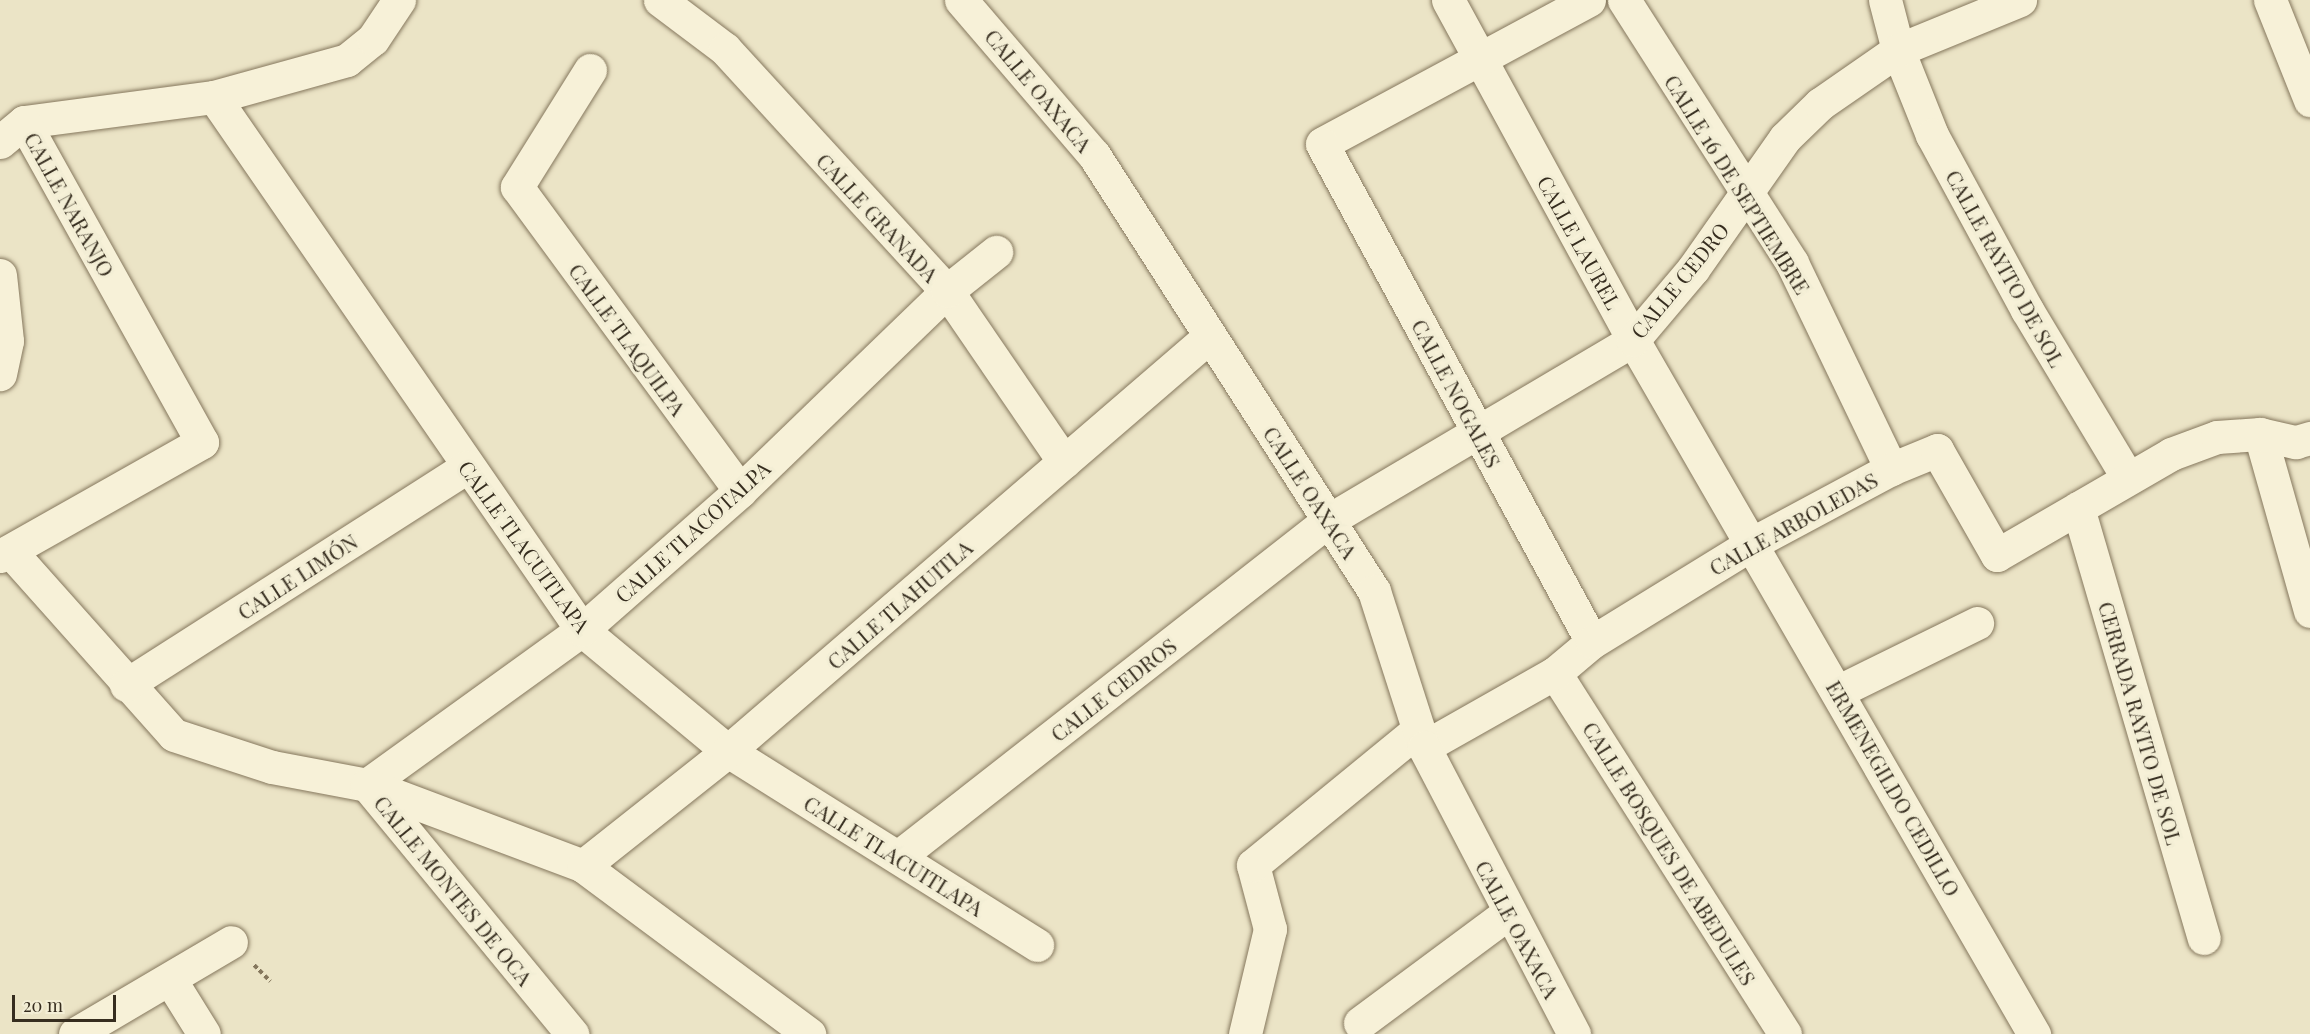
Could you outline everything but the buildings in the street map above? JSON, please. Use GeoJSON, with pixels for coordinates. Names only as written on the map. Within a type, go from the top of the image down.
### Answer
{"type":"FeatureCollection","features":[{"type":"Feature","properties":{"kind":"street","name":"CALLE NARANJO"},"geometry":{"type":"LineString","coordinates":[[5,554],[202,442],[12,132],[214,97],[347,60],[373,39],[399,0]]}},
{"type":"Feature","properties":{"kind":"street","name":"CALLE GRANADA"},"geometry":{"type":"LineString","coordinates":[[660,0],[724,49],[947,291],[1064,462]]}},
{"type":"Feature","properties":{"kind":"street","name":"CALLE OAXACA"},"geometry":{"type":"LineString","coordinates":[[961,0],[1094,155],[1374,591],[1420,739],[1508,912],[1574,1034]]}},
{"type":"Feature","properties":{"kind":"street","name":"CALLE LAUREL"},"geometry":{"type":"LineString","coordinates":[[1448,0],[1633,340],[1751,544]]}},
{"type":"Feature","properties":{"kind":"street"},"geometry":{"type":"LineString","coordinates":[[1480,59],[1589,0]]}},
{"type":"Feature","properties":{"kind":"street","name":"CALLE 16 DE SEPTIEMBRE"},"geometry":{"type":"LineString","coordinates":[[1624,0],[1745,194],[1792,263],[1891,469]]}},
{"type":"Feature","properties":{"kind":"street","name":"CALLE RAYITO DE SOL"},"geometry":{"type":"LineString","coordinates":[[1885,0],[1898,50],[1937,146],[2027,310],[2128,478]]}},
{"type":"Feature","properties":{"kind":"street","name":"CALLE CEDRO"},"geometry":{"type":"LineString","coordinates":[[1329,520],[1633,340],[1693,269],[1785,138],[1820,104],[1898,50],[2020,0]]}},
{"type":"Feature","properties":{"kind":"street"},"geometry":{"type":"LineString","coordinates":[[2270,0],[2310,100]]}},
{"type":"Feature","properties":{"kind":"street","name":"CALLE NOGALES"},"geometry":{"type":"LineString","coordinates":[[1480,59],[1322,144],[1592,642]]}},
{"type":"Feature","properties":{"kind":"street","name":"CALLE TLAQUILPA"},"geometry":{"type":"LineString","coordinates":[[590,70],[517,187],[740,491]]}},
{"type":"Feature","properties":{"kind":"street","name":"CALLE TLACUITLAPA"},"geometry":{"type":"LineString","coordinates":[[214,97],[467,467],[582,630],[728,751],[1037,945]]}},
{"type":"Feature","properties":{"kind":"street","name":"CALLE TLACOTALPA"},"geometry":{"type":"LineString","coordinates":[[367,785],[582,630],[740,491],[947,291],[996,252]]}},
{"type":"Feature","properties":{"kind":"street"},"geometry":{"type":"LineString","coordinates":[[0,275],[7,341],[0,374]]}},
{"type":"Feature","properties":{"kind":"street","name":"CALLE TLAHUITLA"},"geometry":{"type":"LineString","coordinates":[[583,866],[728,751],[1210,336]]}},
{"type":"Feature","properties":{"kind":"street"},"geometry":{"type":"LineString","coordinates":[[2260,434],[2310,611]]}},
{"type":"Feature","properties":{"kind":"street","name":"CALLE ARBOLEDAS"},"geometry":{"type":"LineString","coordinates":[[1245,1034],[1270,929],[1253,865],[1420,739],[1555,673],[1592,642],[1751,544],[1891,469],[1937,450],[1996,555],[2171,454],[2217,437],[2260,434],[2296,442],[2310,438]]}},
{"type":"Feature","properties":{"kind":"street","name":"CALLE LIMÓN"},"geometry":{"type":"LineString","coordinates":[[126,685],[467,467]]}},
{"type":"Feature","properties":{"kind":"street","name":"CERRADA RAYITO DE SOL"},"geometry":{"type":"LineString","coordinates":[[2078,508],[2204,938]]}},
{"type":"Feature","properties":{"kind":"street","name":"CALLE CEDROS"},"geometry":{"type":"LineString","coordinates":[[898,857],[1329,520]]}},
{"type":"Feature","properties":{"kind":"street","name":"ERMENEGILDO CEDILLO"},"geometry":{"type":"LineString","coordinates":[[1751,544],[1839,692],[2034,1034]]}},
{"type":"Feature","properties":{"kind":"street","name":"CALLE MONTES DE OCA"},"geometry":{"type":"LineString","coordinates":[[5,554],[174,735],[272,767],[367,785],[572,1034]]}},
{"type":"Feature","properties":{"kind":"street"},"geometry":{"type":"LineString","coordinates":[[1839,692],[1977,623]]}},
{"type":"Feature","properties":{"kind":"street","name":"CALLE BOSQUES DE ABEDULES"},"geometry":{"type":"LineString","coordinates":[[1555,673],[1785,1034]]}},
{"type":"Feature","properties":{"kind":"street"},"geometry":{"type":"LineString","coordinates":[[367,785],[583,866],[809,1034]]}},
{"type":"Feature","properties":{"kind":"street"},"geometry":{"type":"LineString","coordinates":[[1360,1023],[1508,912]]}},
{"type":"Feature","properties":{"kind":"street"},"geometry":{"type":"LineString","coordinates":[[75,1034],[171,981],[231,942]]}},
{"type":"Feature","properties":{"kind":"street"},"geometry":{"type":"LineString","coordinates":[[171,981],[204,1034]]}}]}
